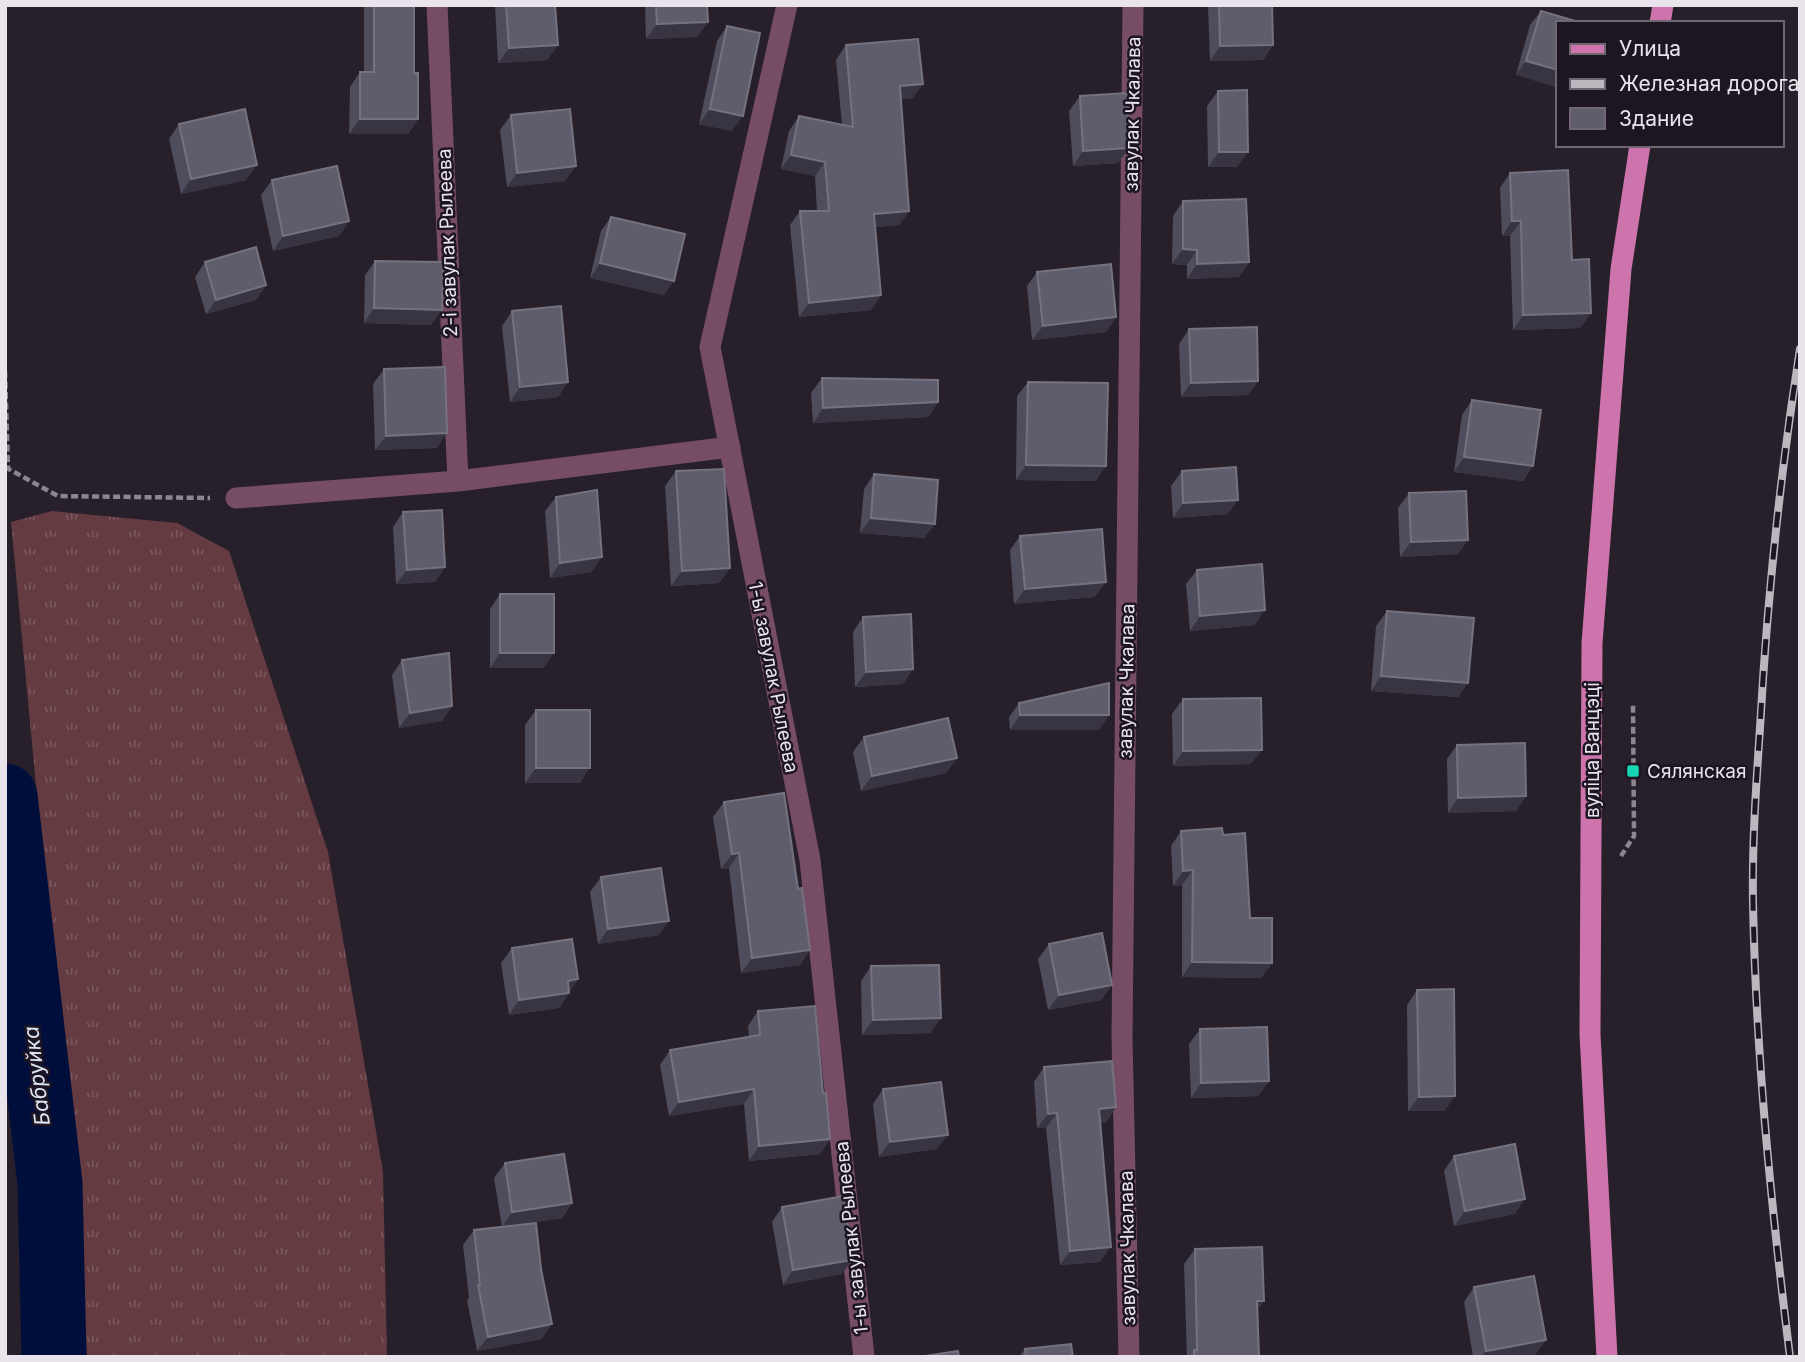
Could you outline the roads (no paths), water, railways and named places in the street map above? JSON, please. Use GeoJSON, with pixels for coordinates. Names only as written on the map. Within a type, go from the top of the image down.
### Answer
{"type":"FeatureCollection","features":[{"type":"Feature","properties":{"kind":"main road","name":"вуліца Ванцэці"},"geometry":{"type":"LineString","coordinates":[[1606,1357],[1590,1034],[1592,643],[1621,269],[1640,147]]}},
{"type":"Feature","properties":{"kind":"street","name":"2-і завулак Рылеева"},"geometry":{"type":"LineString","coordinates":[[437,5],[458,481]]}},
{"type":"Feature","properties":{"kind":"street","name":"1-ы завулак Рылеева"},"geometry":{"type":"LineString","coordinates":[[788,5],[710,347],[810,860],[864,1357]]}},
{"type":"Feature","properties":{"kind":"street","name":"завулак Чкалава"},"geometry":{"type":"LineString","coordinates":[[1129,1357],[1122,1038],[1133,5]]}},
{"type":"Feature","properties":{"kind":"street"},"geometry":{"type":"LineString","coordinates":[[236,498],[458,481],[730,447]]}},
{"type":"Feature","properties":{"kind":"waterway","name":"Бабруйка"},"geometry":{"type":"LineString","coordinates":[[5,796],[50,1184],[54,1357]]}},
{"type":"Feature","properties":{"kind":"railway"},"geometry":{"type":"LineString","coordinates":[[1790,1357],[1761,1074],[1753,881],[1770,585],[1800,349]]}},
{"type":"Feature","properties":{"kind":"place","name":"Сялянская"},"geometry":{"type":"Point","coordinates":[1633,771]}}]}
